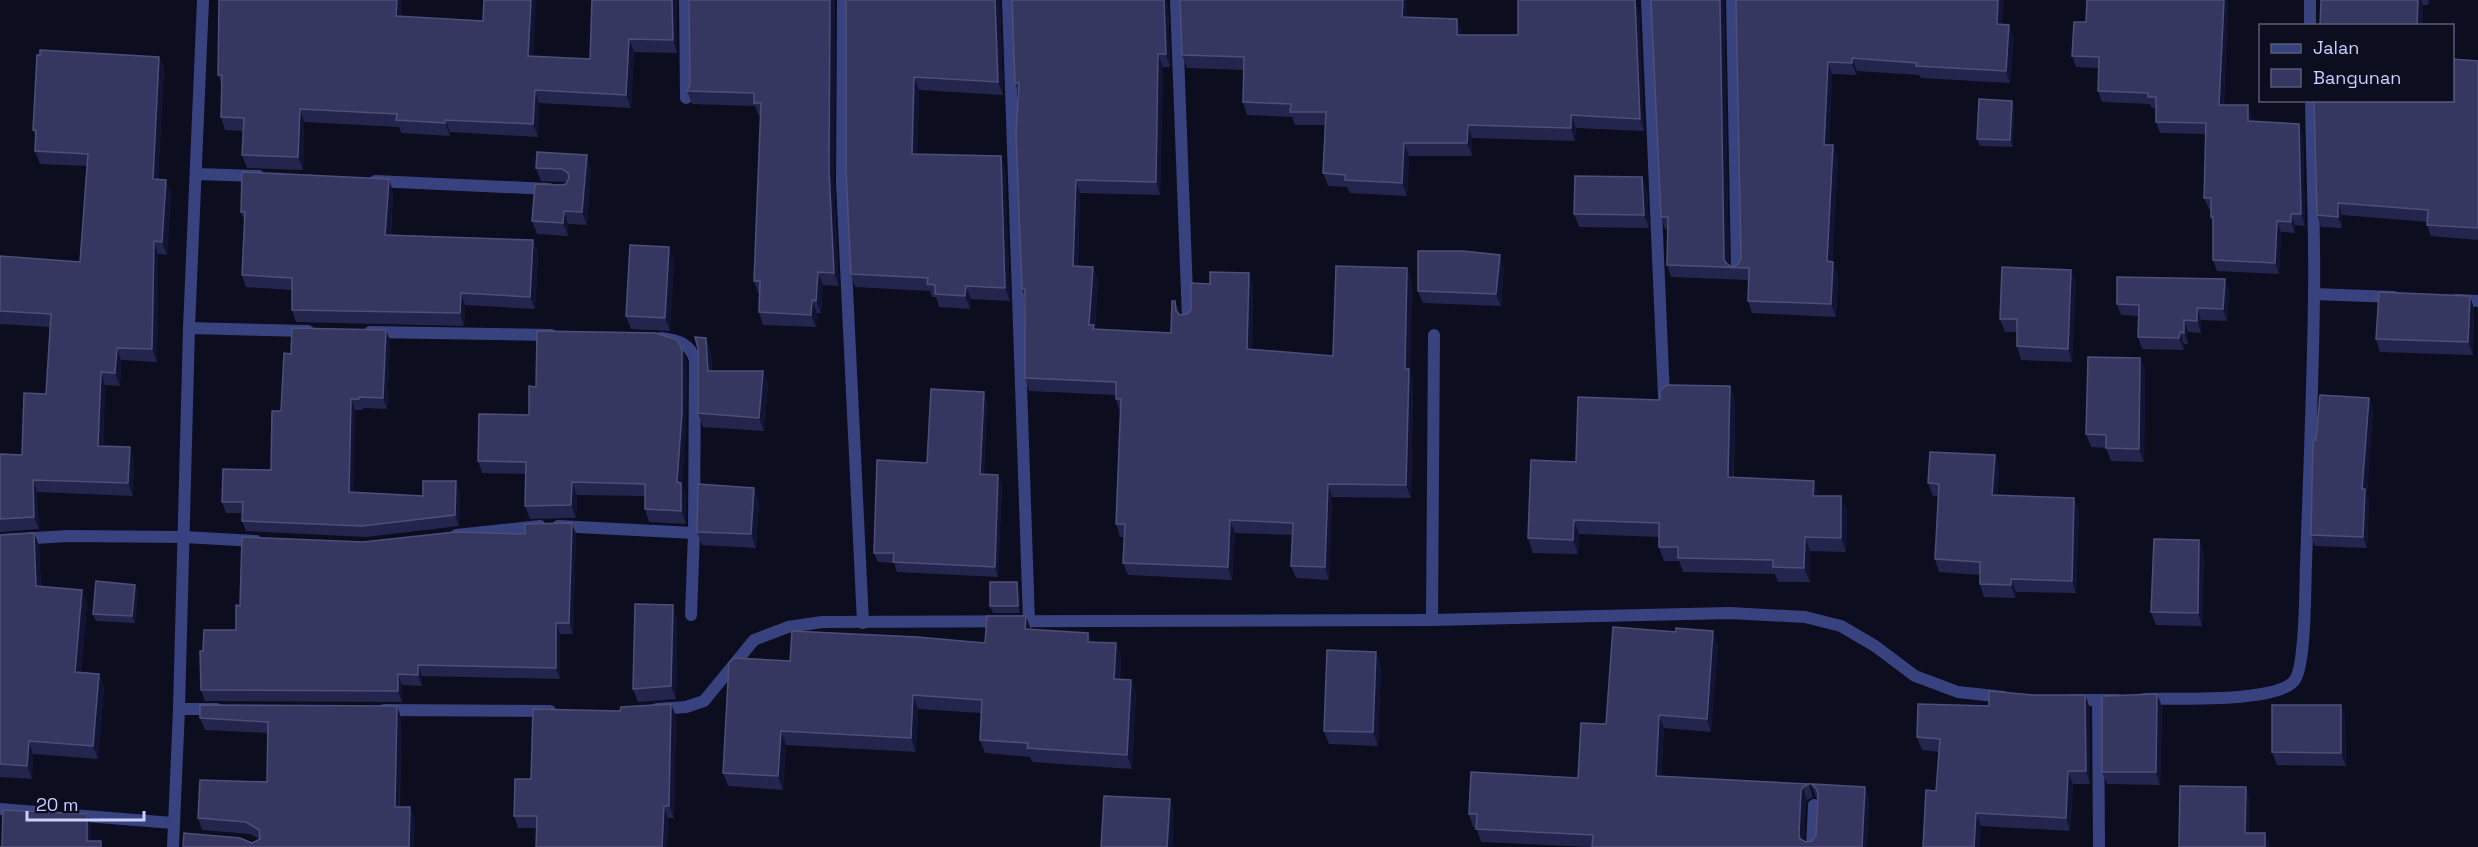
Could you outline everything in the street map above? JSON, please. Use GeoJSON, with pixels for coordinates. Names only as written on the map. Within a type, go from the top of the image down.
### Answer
{"type":"FeatureCollection","features":[{"type":"Feature","properties":{"kind":"street"},"geometry":{"type":"LineString","coordinates":[[0,809],[52,813],[176,836],[189,328],[203,0]]}},
{"type":"Feature","properties":{"kind":"street"},"geometry":{"type":"LineString","coordinates":[[685,0],[686,98]]}},
{"type":"Feature","properties":{"kind":"street"},"geometry":{"type":"LineString","coordinates":[[843,0],[843,194],[863,622]]}},
{"type":"Feature","properties":{"kind":"street"},"geometry":{"type":"LineString","coordinates":[[1008,0],[1029,622]]}},
{"type":"Feature","properties":{"kind":"street"},"geometry":{"type":"LineString","coordinates":[[1176,0],[1188,320]]}},
{"type":"Feature","properties":{"kind":"street"},"geometry":{"type":"LineString","coordinates":[[1647,0],[1664,397]]}},
{"type":"Feature","properties":{"kind":"street"},"geometry":{"type":"LineString","coordinates":[[1732,0],[1737,271]]}},
{"type":"Feature","properties":{"kind":"street"},"geometry":{"type":"LineString","coordinates":[[2310,0],[2310,24]]}},
{"type":"Feature","properties":{"kind":"street"},"geometry":{"type":"LineString","coordinates":[[2062,700],[2266,694],[2286,689],[2296,680],[2303,637],[2314,294],[2312,102]]}},
{"type":"Feature","properties":{"kind":"street"},"geometry":{"type":"LineString","coordinates":[[197,174],[268,177]]}},
{"type":"Feature","properties":{"kind":"street"},"geometry":{"type":"LineString","coordinates":[[364,181],[566,190]]}},
{"type":"Feature","properties":{"kind":"street"},"geometry":{"type":"LineString","coordinates":[[2314,294],[2408,298]]}},
{"type":"Feature","properties":{"kind":"street"},"geometry":{"type":"LineString","coordinates":[[2443,299],[2478,301]]}},
{"type":"Feature","properties":{"kind":"street"},"geometry":{"type":"LineString","coordinates":[[189,328],[315,331]]}},
{"type":"Feature","properties":{"kind":"street"},"geometry":{"type":"LineString","coordinates":[[362,332],[562,335]]}},
{"type":"Feature","properties":{"kind":"street"},"geometry":{"type":"LineString","coordinates":[[1431,620],[1434,335]]}},
{"type":"Feature","properties":{"kind":"street"},"geometry":{"type":"LineString","coordinates":[[651,338],[680,341],[693,352],[696,361],[691,615]]}},
{"type":"Feature","properties":{"kind":"street"},"geometry":{"type":"LineString","coordinates":[[444,537],[522,527],[565,526],[694,533]]}},
{"type":"Feature","properties":{"kind":"street"},"geometry":{"type":"LineString","coordinates":[[0,540],[68,536],[184,537],[274,542]]}},
{"type":"Feature","properties":{"kind":"street"},"geometry":{"type":"LineString","coordinates":[[644,710],[686,707],[704,700],[754,640],[788,627],[822,622],[1431,620],[1730,613],[1805,617],[1840,626],[1875,646],[1916,676],[1958,692],[2015,698]]}},
{"type":"Feature","properties":{"kind":"street"},"geometry":{"type":"LineString","coordinates":[[2098,700],[2099,847]]}},
{"type":"Feature","properties":{"kind":"street"},"geometry":{"type":"LineString","coordinates":[[179,709],[226,709]]}},
{"type":"Feature","properties":{"kind":"street"},"geometry":{"type":"LineString","coordinates":[[366,710],[565,711]]}},
{"type":"Feature","properties":{"kind":"street"},"geometry":{"type":"LineString","coordinates":[[1812,847],[1814,805]]}},
{"type":"Feature","properties":{"kind":"building"},"geometry":{"type":"Polygon","coordinates":[[[219,0],[397,0],[396,16],[483,21],[484,0],[531,0],[528,56],[590,59],[592,0],[672,0],[673,40],[629,39],[626,95],[535,90],[533,124],[396,120],[397,114],[300,109],[298,157],[242,155],[244,118],[221,117],[222,75],[218,75],[219,0]]]}},
{"type":"Feature","properties":{"kind":"building"},"geometry":{"type":"Polygon","coordinates":[[[689,0],[830,0],[829,170],[834,273],[818,272],[816,301],[812,300],[811,315],[759,312],[760,281],[754,281],[761,103],[754,103],[754,93],[687,91],[690,85],[689,0]]]}},
{"type":"Feature","properties":{"kind":"building"},"geometry":{"type":"Polygon","coordinates":[[[846,0],[995,0],[998,82],[914,77],[912,154],[1001,156],[1005,288],[966,286],[965,296],[935,294],[935,285],[927,284],[928,278],[851,274],[846,170],[846,0]]]}},
{"type":"Feature","properties":{"kind":"building"},"geometry":{"type":"Polygon","coordinates":[[[1012,0],[1164,0],[1166,54],[1158,54],[1156,182],[1076,180],[1073,266],[1093,267],[1089,325],[1094,325],[1093,329],[1171,333],[1172,301],[1175,301],[1176,311],[1180,315],[1187,314],[1191,310],[1191,283],[1210,284],[1210,272],[1249,273],[1247,349],[1333,356],[1336,266],[1407,268],[1405,369],[1409,369],[1406,485],[1328,484],[1325,567],[1291,566],[1293,523],[1230,520],[1228,567],[1123,563],[1125,524],[1116,524],[1121,399],[1116,399],[1116,382],[1025,378],[1025,289],[1022,289],[1016,133],[1019,83],[1015,83],[1012,0]]]}},
{"type":"Feature","properties":{"kind":"building"},"geometry":{"type":"Polygon","coordinates":[[[1180,0],[1403,0],[1402,17],[1457,19],[1457,35],[1518,35],[1518,0],[1635,0],[1640,119],[1571,115],[1571,128],[1468,125],[1467,143],[1404,143],[1402,183],[1345,180],[1345,175],[1323,173],[1326,112],[1290,112],[1291,104],[1243,102],[1244,57],[1182,55],[1180,0]]]}},
{"type":"Feature","properties":{"kind":"building"},"geometry":{"type":"Polygon","coordinates":[[[1651,0],[1720,0],[1724,259],[1732,267],[1737,265],[1741,259],[1736,0],[1998,0],[1997,24],[2009,25],[2006,71],[1916,66],[1917,63],[1852,58],[1852,63],[1828,62],[1824,145],[1833,145],[1827,261],[1833,262],[1831,304],[1748,301],[1749,268],[1667,265],[1668,217],[1661,217],[1651,0]]]}},
{"type":"Feature","properties":{"kind":"building"},"geometry":{"type":"Polygon","coordinates":[[[2087,0],[2224,0],[2219,105],[2248,105],[2248,121],[2299,124],[2301,214],[2291,214],[2291,222],[2277,221],[2275,263],[2213,260],[2211,198],[2204,198],[2206,123],[2156,122],[2156,97],[2148,97],[2148,93],[2098,91],[2099,57],[2072,56],[2074,22],[2086,22],[2087,0]]]}},
{"type":"Feature","properties":{"kind":"building"},"geometry":{"type":"Polygon","coordinates":[[[2321,0],[2418,0],[2417,24],[2320,24],[2321,0]]]}},
{"type":"Feature","properties":{"kind":"building"},"geometry":{"type":"Polygon","coordinates":[[[40,50],[159,57],[153,179],[166,180],[162,242],[154,241],[152,349],[117,348],[115,373],[101,372],[98,446],[130,447],[128,483],[33,480],[34,517],[0,519],[0,454],[22,455],[24,393],[46,394],[51,314],[0,311],[0,256],[80,262],[88,154],[35,151],[36,130],[33,130],[37,55],[40,55],[40,50]]]}},
{"type":"Feature","properties":{"kind":"building"},"geometry":{"type":"Polygon","coordinates":[[[2454,59],[2478,61],[2478,228],[2427,225],[2428,210],[2338,203],[2338,217],[2317,215],[2314,102],[2454,102],[2454,59]]]}},
{"type":"Feature","properties":{"kind":"building"},"geometry":{"type":"Polygon","coordinates":[[[1979,99],[2012,101],[2010,140],[1977,139],[1979,99]]]}},
{"type":"Feature","properties":{"kind":"building"},"geometry":{"type":"Polygon","coordinates":[[[537,152],[587,155],[582,212],[564,211],[563,223],[532,221],[535,184],[561,185],[566,184],[569,178],[568,173],[562,169],[536,168],[537,152]]]}},
{"type":"Feature","properties":{"kind":"building"},"geometry":{"type":"Polygon","coordinates":[[[242,172],[389,179],[385,235],[533,240],[530,297],[461,293],[460,313],[292,310],[292,278],[242,275],[245,212],[241,212],[242,172]]]}},
{"type":"Feature","properties":{"kind":"building"},"geometry":{"type":"Polygon","coordinates":[[[1575,176],[1642,177],[1644,215],[1574,214],[1575,176]]]}},
{"type":"Feature","properties":{"kind":"building"},"geometry":{"type":"Polygon","coordinates":[[[630,245],[669,247],[665,318],[626,316],[630,245]]]}},
{"type":"Feature","properties":{"kind":"building"},"geometry":{"type":"Polygon","coordinates":[[[1418,251],[1463,251],[1500,255],[1496,294],[1418,291],[1418,251]]]}},
{"type":"Feature","properties":{"kind":"building"},"geometry":{"type":"Polygon","coordinates":[[[2002,267],[2071,270],[2068,349],[2017,346],[2017,319],[2000,319],[2002,267]]]}},
{"type":"Feature","properties":{"kind":"building"},"geometry":{"type":"Polygon","coordinates":[[[2117,277],[2225,279],[2223,309],[2197,308],[2197,321],[2184,320],[2184,333],[2180,332],[2179,338],[2138,337],[2139,305],[2117,304],[2117,277]]]}},
{"type":"Feature","properties":{"kind":"building"},"geometry":{"type":"Polygon","coordinates":[[[2379,292],[2470,296],[2468,342],[2376,339],[2379,292]]]}},
{"type":"Feature","properties":{"kind":"building"},"geometry":{"type":"Polygon","coordinates":[[[292,328],[386,330],[383,398],[351,399],[349,492],[423,496],[423,481],[456,481],[455,515],[362,526],[242,521],[243,502],[222,502],[223,469],[271,470],[272,411],[281,411],[284,353],[291,354],[292,328]]]}},
{"type":"Feature","properties":{"kind":"building"},"geometry":{"type":"Polygon","coordinates":[[[537,331],[656,333],[677,340],[682,349],[682,413],[677,482],[681,483],[681,511],[645,509],[645,484],[572,482],[571,505],[525,506],[526,462],[478,461],[479,414],[529,415],[529,386],[536,387],[537,331]]]}},
{"type":"Feature","properties":{"kind":"building"},"geometry":{"type":"Polygon","coordinates":[[[695,337],[706,338],[708,371],[763,371],[759,418],[698,413],[698,348],[695,337]]]}},
{"type":"Feature","properties":{"kind":"building"},"geometry":{"type":"Polygon","coordinates":[[[2088,357],[2140,358],[2139,449],[2106,448],[2106,435],[2086,434],[2088,357]]]}},
{"type":"Feature","properties":{"kind":"building"},"geometry":{"type":"Polygon","coordinates":[[[1667,385],[1730,386],[1728,477],[1814,481],[1813,496],[1841,496],[1841,538],[1805,537],[1804,568],[1773,567],[1773,560],[1678,558],[1678,547],[1659,547],[1659,523],[1574,520],[1573,540],[1528,538],[1531,460],[1576,462],[1578,397],[1660,400],[1660,391],[1667,385]]]}},
{"type":"Feature","properties":{"kind":"building"},"geometry":{"type":"Polygon","coordinates":[[[931,389],[984,392],[980,474],[998,475],[995,567],[893,562],[894,553],[874,553],[877,460],[927,463],[931,389]]]}},
{"type":"Feature","properties":{"kind":"building"},"geometry":{"type":"Polygon","coordinates":[[[2320,395],[2369,398],[2362,489],[2365,489],[2363,537],[2311,535],[2313,440],[2316,440],[2320,395]]]}},
{"type":"Feature","properties":{"kind":"building"},"geometry":{"type":"Polygon","coordinates":[[[1930,452],[1995,455],[1992,495],[2074,498],[2072,581],[2011,579],[2011,585],[1980,584],[1980,562],[1935,559],[1939,484],[1928,483],[1930,452]]]}},
{"type":"Feature","properties":{"kind":"building"},"geometry":{"type":"Polygon","coordinates":[[[698,484],[754,488],[751,534],[697,532],[698,484]]]}},
{"type":"Feature","properties":{"kind":"building"},"geometry":{"type":"Polygon","coordinates":[[[572,523],[569,623],[556,623],[556,668],[418,665],[418,675],[398,674],[398,691],[201,690],[200,651],[203,651],[204,630],[236,630],[236,605],[240,606],[242,537],[363,542],[455,532],[525,534],[525,524],[572,523]]]}},
{"type":"Feature","properties":{"kind":"building"},"geometry":{"type":"Polygon","coordinates":[[[34,533],[36,586],[82,590],[75,672],[99,674],[93,746],[29,741],[27,766],[0,764],[0,535],[34,533]]]}},
{"type":"Feature","properties":{"kind":"building"},"geometry":{"type":"Polygon","coordinates":[[[2154,539],[2199,540],[2198,613],[2151,612],[2154,539]]]}},
{"type":"Feature","properties":{"kind":"building"},"geometry":{"type":"Polygon","coordinates":[[[96,581],[135,585],[132,616],[93,614],[96,581]]]}},
{"type":"Feature","properties":{"kind":"building"},"geometry":{"type":"Polygon","coordinates":[[[990,582],[1017,582],[1018,606],[990,606],[990,582]]]}},
{"type":"Feature","properties":{"kind":"building"},"geometry":{"type":"Polygon","coordinates":[[[635,604],[673,605],[671,686],[633,689],[635,604]]]}},
{"type":"Feature","properties":{"kind":"building"},"geometry":{"type":"Polygon","coordinates":[[[987,616],[1026,616],[1025,629],[1088,633],[1088,642],[1116,643],[1114,679],[1131,680],[1127,755],[1027,748],[1028,743],[980,740],[982,700],[913,695],[911,738],[781,731],[778,776],[723,773],[729,663],[734,658],[790,661],[792,631],[985,643],[987,616]]]}},
{"type":"Feature","properties":{"kind":"building"},"geometry":{"type":"Polygon","coordinates":[[[1613,627],[1676,632],[1676,628],[1713,631],[1707,719],[1659,715],[1656,776],[1809,784],[1801,791],[1799,834],[1800,839],[1806,842],[1812,841],[1816,835],[1818,793],[1811,784],[1865,787],[1862,847],[1592,847],[1593,835],[1476,829],[1477,814],[1469,814],[1471,772],[1578,778],[1581,723],[1606,724],[1613,627]]]}},
{"type":"Feature","properties":{"kind":"building"},"geometry":{"type":"Polygon","coordinates":[[[1327,650],[1376,652],[1373,732],[1324,731],[1327,650]]]}},
{"type":"Feature","properties":{"kind":"building"},"geometry":{"type":"Polygon","coordinates":[[[1989,691],[2033,695],[2085,695],[2086,771],[2068,771],[2066,818],[1976,813],[1974,847],[1923,847],[1926,790],[1936,791],[1940,739],[1917,737],[1918,704],[1989,706],[1989,691]]]}},
{"type":"Feature","properties":{"kind":"building"},"geometry":{"type":"Polygon","coordinates":[[[2157,694],[2156,772],[2102,772],[2102,696],[2157,694]]]}},
{"type":"Feature","properties":{"kind":"building"},"geometry":{"type":"Polygon","coordinates":[[[671,704],[669,806],[664,806],[662,847],[536,847],[537,816],[514,816],[515,779],[531,779],[533,709],[620,711],[621,707],[671,704]]]}},
{"type":"Feature","properties":{"kind":"building"},"geometry":{"type":"Polygon","coordinates":[[[200,705],[397,706],[395,807],[410,807],[409,847],[183,847],[184,833],[240,838],[252,843],[260,839],[259,830],[246,822],[198,818],[200,780],[267,782],[268,722],[200,718],[200,705]]]}},
{"type":"Feature","properties":{"kind":"building"},"geometry":{"type":"Polygon","coordinates":[[[2272,705],[2341,705],[2341,753],[2272,752],[2272,705]]]}},
{"type":"Feature","properties":{"kind":"building"},"geometry":{"type":"Polygon","coordinates":[[[2180,786],[2246,787],[2245,833],[2265,833],[2265,847],[2179,847],[2180,786]]]}},
{"type":"Feature","properties":{"kind":"building"},"geometry":{"type":"Polygon","coordinates":[[[1104,796],[1170,799],[1167,847],[1101,847],[1104,796]]]}},
{"type":"Feature","properties":{"kind":"building"},"geometry":{"type":"Polygon","coordinates":[[[3,810],[87,814],[87,841],[101,841],[101,847],[0,847],[2,846],[3,810]]]}}]}
